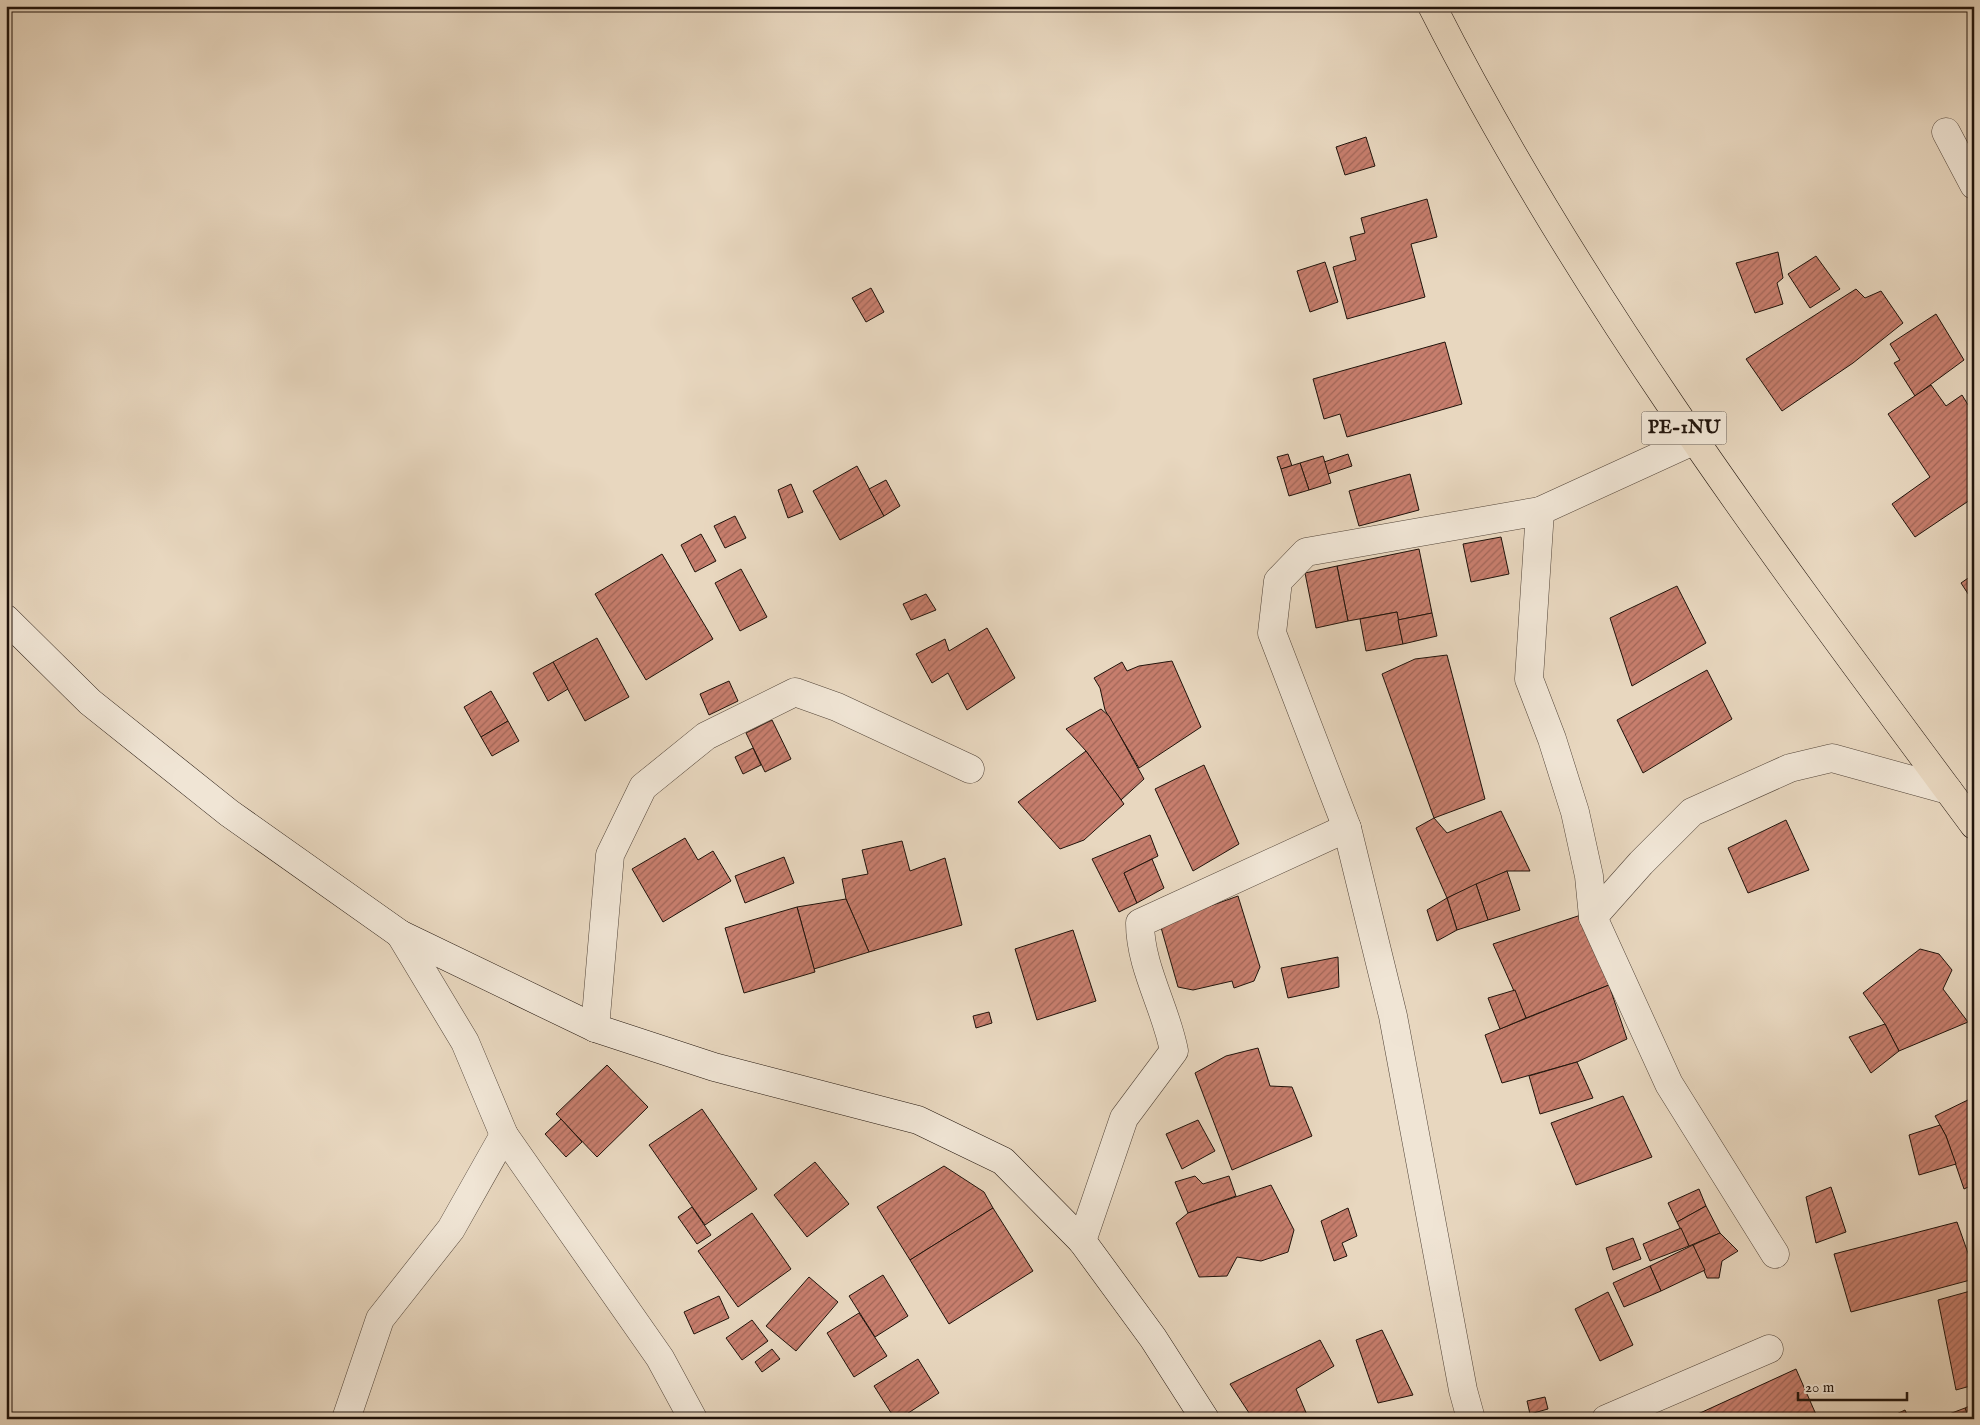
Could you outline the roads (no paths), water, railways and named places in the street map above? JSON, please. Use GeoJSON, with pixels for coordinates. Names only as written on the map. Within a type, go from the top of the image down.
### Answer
{"type":"FeatureCollection","features":[{"type":"Feature","properties":{"kind":"main road","name":"PE-1NU"},"geometry":{"type":"LineString","coordinates":[[1432,6],[1516,164],[1602,304],[1694,441],[1974,825]]}},
{"type":"Feature","properties":{"kind":"street"},"geometry":{"type":"LineString","coordinates":[[1946,132],[1974,185]]}},
{"type":"Feature","properties":{"kind":"street"},"geometry":{"type":"LineString","coordinates":[[1471,1419],[1462,1381],[1393,1016],[1347,828],[1272,633],[1278,581],[1306,552],[1540,511],[1694,441]]}},
{"type":"Feature","properties":{"kind":"street"},"geometry":{"type":"LineString","coordinates":[[1540,511],[1528,679],[1552,739],[1575,812],[1589,876],[1593,917],[1669,1084],[1775,1254]]}},
{"type":"Feature","properties":{"kind":"street"},"geometry":{"type":"LineString","coordinates":[[6,619],[90,702],[229,813],[400,934],[595,1028],[714,1068],[918,1120],[1003,1161],[1082,1241],[1153,1338],[1205,1419]]}},
{"type":"Feature","properties":{"kind":"street"},"geometry":{"type":"LineString","coordinates":[[595,1028],[610,855],[643,786],[706,736],[795,692],[837,707],[970,769]]}},
{"type":"Feature","properties":{"kind":"street"},"geometry":{"type":"LineString","coordinates":[[1593,917],[1692,812],[1790,768],[1832,758],[1948,790]]}},
{"type":"Feature","properties":{"kind":"street"},"geometry":{"type":"LineString","coordinates":[[1082,1241],[1124,1118],[1174,1051],[1169,1027],[1140,944],[1140,923],[1347,828]]}},
{"type":"Feature","properties":{"kind":"street"},"geometry":{"type":"LineString","coordinates":[[400,934],[465,1042],[504,1135],[660,1358],[693,1419]]}},
{"type":"Feature","properties":{"kind":"street"},"geometry":{"type":"LineString","coordinates":[[346,1419],[380,1319],[450,1229],[504,1135]]}},
{"type":"Feature","properties":{"kind":"street"},"geometry":{"type":"LineString","coordinates":[[1606,1419],[1769,1348]]}}]}
